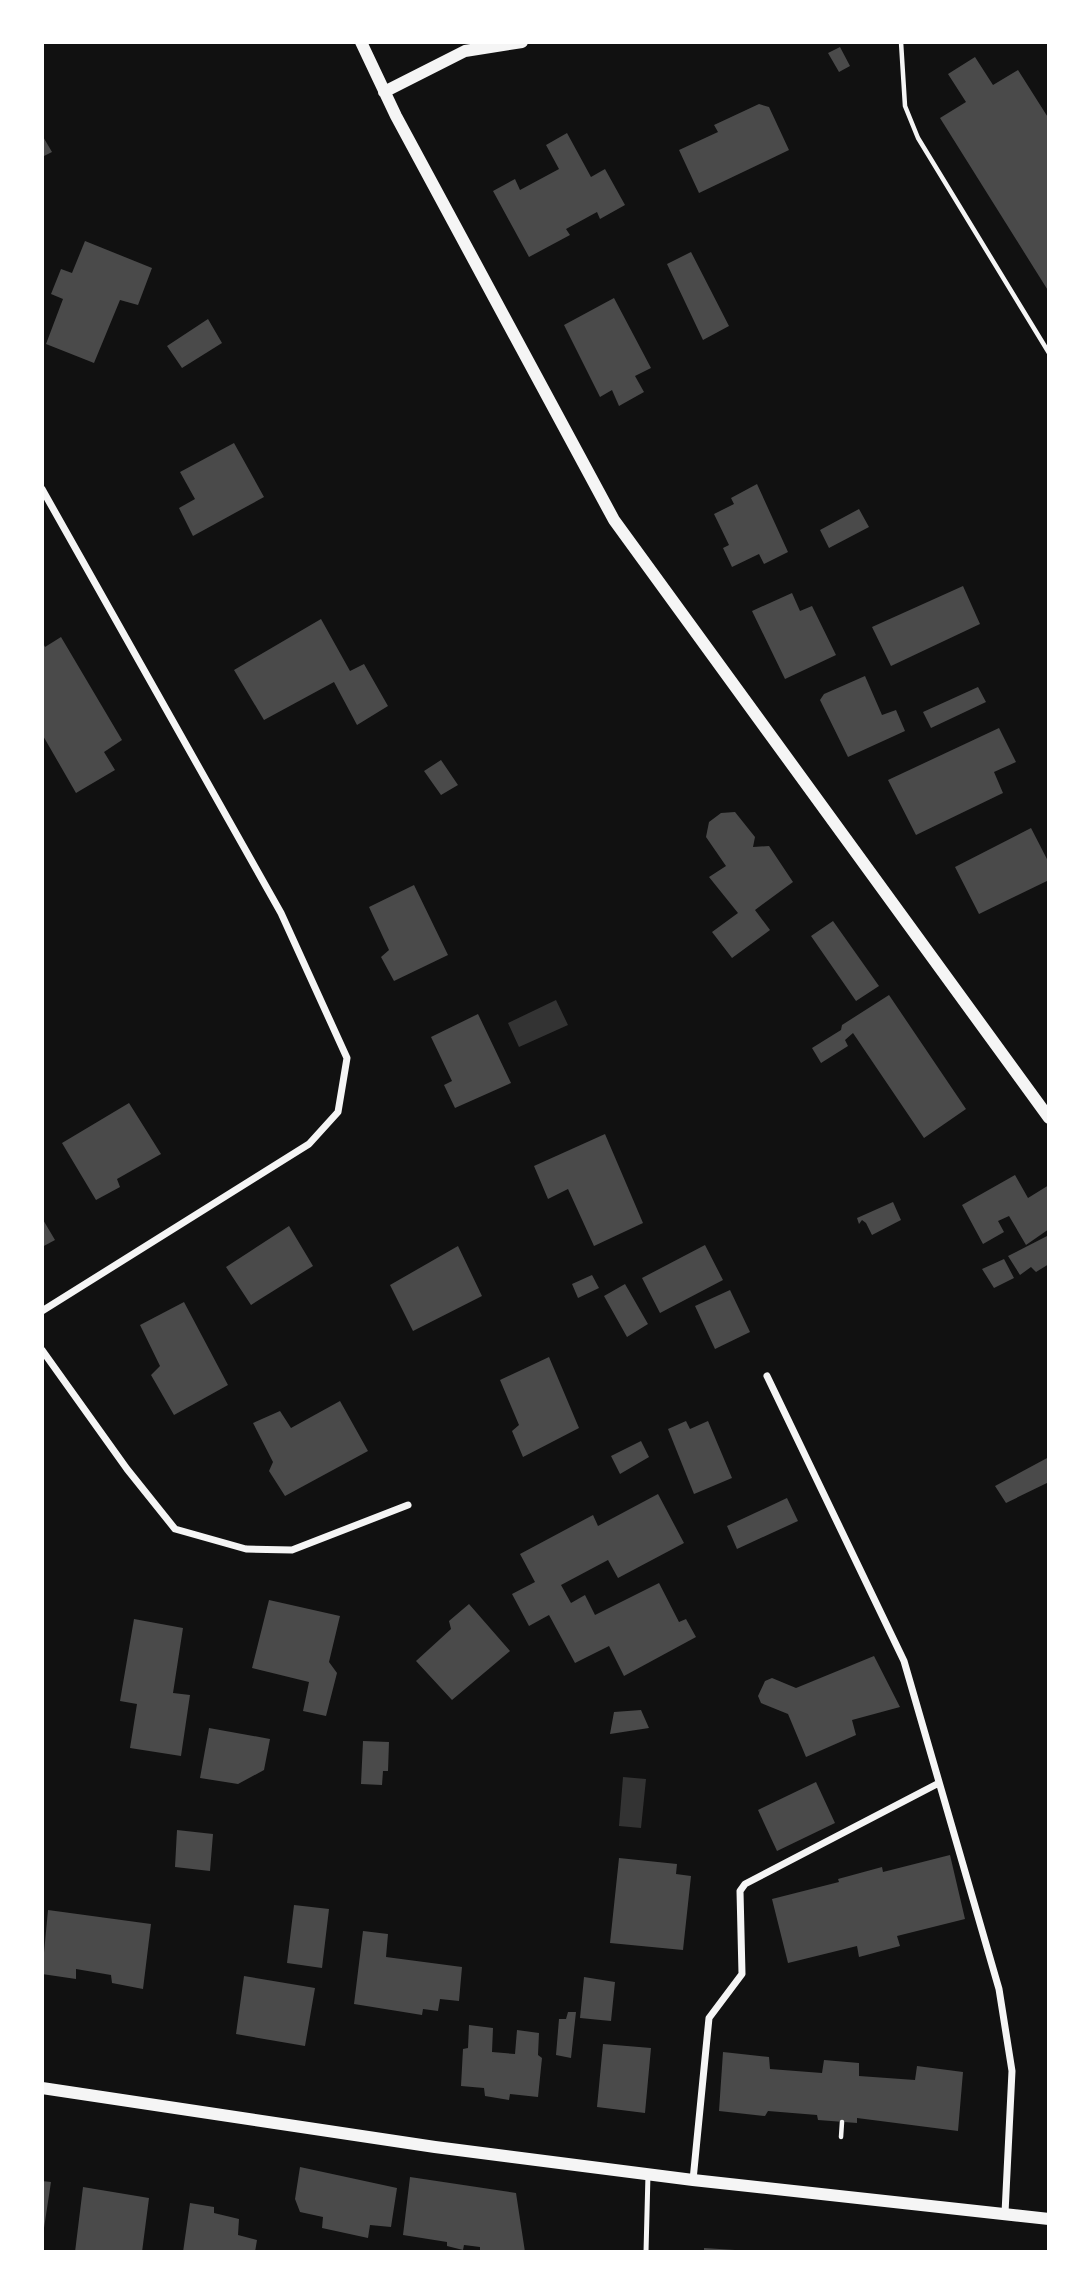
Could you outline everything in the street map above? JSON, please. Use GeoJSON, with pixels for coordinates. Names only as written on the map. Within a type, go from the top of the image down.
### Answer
{"type":"FeatureCollection","features":[{"type":"Feature","properties":{"kind":"street"},"geometry":{"type":"LineString","coordinates":[[360,42],[384,92],[614,520],[1049,1118]]}},
{"type":"Feature","properties":{"kind":"street"},"geometry":{"type":"LineString","coordinates":[[384,92],[465,51],[522,42]]}},
{"type":"Feature","properties":{"kind":"street"},"geometry":{"type":"LineString","coordinates":[[42,489],[281,913],[347,1058],[338,1112],[309,1144],[42,1311]]}},
{"type":"Feature","properties":{"kind":"street"},"geometry":{"type":"LineString","coordinates":[[42,1350],[127,1469],[175,1529],[246,1549],[292,1550],[408,1506]]}},
{"type":"Feature","properties":{"kind":"street"},"geometry":{"type":"LineString","coordinates":[[767,1376],[904,1661],[937,1784],[999,1989],[1012,2071],[1005,2213]]}},
{"type":"Feature","properties":{"kind":"street"},"geometry":{"type":"LineString","coordinates":[[692,2180],[709,2018],[742,1974],[740,1891],[745,1884],[937,1784]]}},
{"type":"Feature","properties":{"kind":"street"},"geometry":{"type":"LineString","coordinates":[[42,2088],[435,2147],[692,2180],[1049,2219]]}},
{"type":"Feature","properties":{"kind":"lane"},"geometry":{"type":"LineString","coordinates":[[646,2252],[648,2174]]}},
{"type":"Feature","properties":{"kind":"path"},"geometry":{"type":"LineString","coordinates":[[901,42],[905,106],[918,138],[1049,353]]}},
{"type":"Feature","properties":{"kind":"path"},"geometry":{"type":"LineString","coordinates":[[841,2137],[842,2122]]}},
{"type":"Feature","properties":{"kind":"shaded area"},"geometry":{"type":"Polygon","coordinates":[[[556,1000],[568,1025],[519,1047],[508,1023],[556,1000]]]}},
{"type":"Feature","properties":{"kind":"shaded area"},"geometry":{"type":"Polygon","coordinates":[[[623,1777],[646,1779],[641,1828],[619,1826],[623,1777]]]}},
{"type":"Feature","properties":{"kind":"building"},"geometry":{"type":"Polygon","coordinates":[[[840,47],[850,66],[839,72],[828,53],[840,47]]]}},
{"type":"Feature","properties":{"kind":"building"},"geometry":{"type":"Polygon","coordinates":[[[975,57],[993,85],[1018,70],[1049,119],[1049,292],[940,118],[966,102],[948,74],[975,57]]]}},
{"type":"Feature","properties":{"kind":"building"},"geometry":{"type":"Polygon","coordinates":[[[759,104],[769,107],[789,150],[699,193],[679,150],[718,132],[714,125],[759,104]]]}},
{"type":"Feature","properties":{"kind":"building"},"geometry":{"type":"Polygon","coordinates":[[[567,133],[591,177],[605,169],[625,205],[600,219],[597,212],[566,229],[570,235],[529,257],[493,191],[515,179],[520,190],[559,169],[546,145],[567,133]]]}},
{"type":"Feature","properties":{"kind":"building"},"geometry":{"type":"Polygon","coordinates":[[[42,135],[52,152],[42,157],[42,135]]]}},
{"type":"Feature","properties":{"kind":"building"},"geometry":{"type":"Polygon","coordinates":[[[85,241],[152,268],[138,305],[120,300],[94,363],[46,344],[63,299],[51,294],[61,269],[72,273],[85,241]]]}},
{"type":"Feature","properties":{"kind":"building"},"geometry":{"type":"Polygon","coordinates":[[[691,252],[729,326],[703,340],[667,264],[691,252]]]}},
{"type":"Feature","properties":{"kind":"building"},"geometry":{"type":"Polygon","coordinates":[[[614,298],[651,368],[635,376],[644,392],[619,406],[612,390],[600,397],[564,325],[614,298]]]}},
{"type":"Feature","properties":{"kind":"building"},"geometry":{"type":"Polygon","coordinates":[[[208,319],[222,343],[182,368],[167,346],[208,319]]]}},
{"type":"Feature","properties":{"kind":"building"},"geometry":{"type":"Polygon","coordinates":[[[234,443],[264,497],[193,536],[179,508],[195,499],[180,472],[234,443]]]}},
{"type":"Feature","properties":{"kind":"building"},"geometry":{"type":"Polygon","coordinates":[[[757,484],[788,552],[764,564],[759,554],[732,567],[723,548],[729,545],[714,514],[734,504],[731,498],[757,484]]]}},
{"type":"Feature","properties":{"kind":"building"},"geometry":{"type":"Polygon","coordinates":[[[859,509],[869,527],[829,548],[820,530],[859,509]]]}},
{"type":"Feature","properties":{"kind":"building"},"geometry":{"type":"Polygon","coordinates":[[[963,586],[980,624],[891,666],[872,627],[963,586]]]}},
{"type":"Feature","properties":{"kind":"building"},"geometry":{"type":"Polygon","coordinates":[[[792,593],[800,611],[812,606],[836,655],[785,679],[752,611],[792,593]]]}},
{"type":"Feature","properties":{"kind":"building"},"geometry":{"type":"Polygon","coordinates":[[[321,619],[350,671],[364,664],[388,706],[357,725],[334,682],[264,720],[234,670],[321,619]]]}},
{"type":"Feature","properties":{"kind":"building"},"geometry":{"type":"Polygon","coordinates":[[[61,637],[122,740],[104,752],[115,770],[76,793],[42,734],[42,641],[45,647],[61,637]]]}},
{"type":"Feature","properties":{"kind":"building"},"geometry":{"type":"Polygon","coordinates":[[[865,676],[882,715],[896,710],[905,731],[848,757],[820,700],[824,694],[865,676]]]}},
{"type":"Feature","properties":{"kind":"building"},"geometry":{"type":"Polygon","coordinates":[[[978,687],[986,702],[931,728],[923,712],[978,687]]]}},
{"type":"Feature","properties":{"kind":"building"},"geometry":{"type":"Polygon","coordinates":[[[999,728],[1016,762],[994,772],[1003,793],[916,835],[888,780],[999,728]]]}},
{"type":"Feature","properties":{"kind":"building"},"geometry":{"type":"Polygon","coordinates":[[[441,760],[458,785],[441,795],[424,771],[441,760]]]}},
{"type":"Feature","properties":{"kind":"building"},"geometry":{"type":"Polygon","coordinates":[[[735,812],[755,837],[753,847],[769,846],[793,882],[755,910],[770,930],[732,958],[712,932],[738,913],[709,877],[726,866],[706,837],[709,822],[721,813],[735,812]]]}},
{"type":"Feature","properties":{"kind":"building"},"geometry":{"type":"Polygon","coordinates":[[[1031,828],[1049,863],[1049,880],[979,914],[955,867],[1031,828]]]}},
{"type":"Feature","properties":{"kind":"building"},"geometry":{"type":"Polygon","coordinates":[[[414,885],[448,955],[394,981],[381,957],[389,950],[369,907],[414,885]]]}},
{"type":"Feature","properties":{"kind":"building"},"geometry":{"type":"Polygon","coordinates":[[[833,921],[879,986],[856,1001],[811,936],[833,921]]]}},
{"type":"Feature","properties":{"kind":"building"},"geometry":{"type":"Polygon","coordinates":[[[889,995],[966,1109],[924,1138],[853,1033],[845,1040],[848,1046],[821,1063],[812,1048],[889,995]]]}},
{"type":"Feature","properties":{"kind":"building"},"geometry":{"type":"Polygon","coordinates":[[[478,1014],[511,1083],[455,1108],[444,1085],[452,1081],[431,1037],[478,1014]]]}},
{"type":"Feature","properties":{"kind":"building"},"geometry":{"type":"Polygon","coordinates":[[[129,1103],[161,1154],[117,1179],[120,1187],[96,1200],[62,1143],[129,1103]]]}},
{"type":"Feature","properties":{"kind":"building"},"geometry":{"type":"Polygon","coordinates":[[[605,1134],[643,1223],[594,1246],[568,1189],[548,1199],[534,1166],[605,1134]]]}},
{"type":"Feature","properties":{"kind":"building"},"geometry":{"type":"Polygon","coordinates":[[[1015,1175],[1028,1198],[1049,1185],[1049,1229],[1026,1245],[1009,1216],[998,1221],[1004,1232],[983,1244],[962,1205],[1015,1175]]]}},
{"type":"Feature","properties":{"kind":"building"},"geometry":{"type":"Polygon","coordinates":[[[893,1202],[901,1220],[872,1235],[866,1223],[862,1220],[859,1224],[857,1218],[893,1202]]]}},
{"type":"Feature","properties":{"kind":"building"},"geometry":{"type":"Polygon","coordinates":[[[42,1218],[55,1240],[42,1247],[42,1218]]]}},
{"type":"Feature","properties":{"kind":"building"},"geometry":{"type":"Polygon","coordinates":[[[289,1226],[313,1266],[251,1305],[226,1267],[289,1226]]]}},
{"type":"Feature","properties":{"kind":"building"},"geometry":{"type":"Polygon","coordinates":[[[1049,1235],[1049,1264],[1036,1272],[1031,1267],[1020,1275],[1008,1256],[1049,1235]]]}},
{"type":"Feature","properties":{"kind":"building"},"geometry":{"type":"Polygon","coordinates":[[[705,1245],[723,1280],[660,1313],[642,1278],[705,1245]]]}},
{"type":"Feature","properties":{"kind":"building"},"geometry":{"type":"Polygon","coordinates":[[[458,1246],[482,1296],[413,1331],[390,1285],[458,1246]]]}},
{"type":"Feature","properties":{"kind":"building"},"geometry":{"type":"Polygon","coordinates":[[[1004,1259],[1014,1278],[994,1288],[982,1269],[1004,1259]]]}},
{"type":"Feature","properties":{"kind":"building"},"geometry":{"type":"Polygon","coordinates":[[[592,1275],[599,1288],[578,1298],[572,1284],[592,1275]]]}},
{"type":"Feature","properties":{"kind":"building"},"geometry":{"type":"Polygon","coordinates":[[[625,1284],[648,1324],[627,1337],[604,1296],[625,1284]]]}},
{"type":"Feature","properties":{"kind":"building"},"geometry":{"type":"Polygon","coordinates":[[[730,1290],[750,1332],[715,1349],[695,1306],[730,1290]]]}},
{"type":"Feature","properties":{"kind":"building"},"geometry":{"type":"Polygon","coordinates":[[[184,1302],[228,1385],[174,1415],[151,1375],[160,1366],[140,1325],[184,1302]]]}},
{"type":"Feature","properties":{"kind":"building"},"geometry":{"type":"Polygon","coordinates":[[[549,1357],[579,1428],[523,1457],[512,1431],[519,1425],[500,1380],[549,1357]]]}},
{"type":"Feature","properties":{"kind":"building"},"geometry":{"type":"Polygon","coordinates":[[[340,1401],[368,1451],[285,1496],[269,1471],[273,1462],[253,1423],[280,1411],[291,1428],[340,1401]]]}},
{"type":"Feature","properties":{"kind":"building"},"geometry":{"type":"Polygon","coordinates":[[[686,1421],[690,1429],[708,1421],[732,1478],[694,1494],[668,1429],[686,1421]]]}},
{"type":"Feature","properties":{"kind":"building"},"geometry":{"type":"Polygon","coordinates":[[[641,1441],[649,1457],[620,1474],[611,1456],[641,1441]]]}},
{"type":"Feature","properties":{"kind":"building"},"geometry":{"type":"Polygon","coordinates":[[[1049,1457],[1049,1482],[1006,1503],[995,1486],[1049,1457]]]}},
{"type":"Feature","properties":{"kind":"building"},"geometry":{"type":"Polygon","coordinates":[[[658,1494],[684,1543],[618,1578],[608,1560],[561,1585],[571,1603],[585,1595],[595,1615],[659,1583],[679,1622],[686,1619],[696,1637],[624,1676],[609,1646],[575,1663],[549,1615],[529,1626],[512,1594],[535,1582],[520,1554],[593,1515],[598,1526],[658,1494]]]}},
{"type":"Feature","properties":{"kind":"building"},"geometry":{"type":"Polygon","coordinates":[[[787,1498],[798,1521],[737,1549],[727,1526],[787,1498]]]}},
{"type":"Feature","properties":{"kind":"building"},"geometry":{"type":"Polygon","coordinates":[[[269,1600],[340,1616],[329,1662],[337,1673],[326,1716],[303,1711],[309,1682],[252,1668],[269,1600]]]}},
{"type":"Feature","properties":{"kind":"building"},"geometry":{"type":"Polygon","coordinates":[[[469,1604],[510,1651],[452,1700],[416,1661],[451,1629],[449,1621],[469,1604]]]}},
{"type":"Feature","properties":{"kind":"building"},"geometry":{"type":"Polygon","coordinates":[[[134,1619],[183,1628],[173,1693],[190,1695],[181,1756],[130,1748],[137,1704],[120,1701],[134,1619]]]}},
{"type":"Feature","properties":{"kind":"building"},"geometry":{"type":"Polygon","coordinates":[[[874,1656],[900,1707],[852,1720],[856,1735],[806,1757],[788,1714],[761,1703],[758,1696],[765,1681],[772,1678],[796,1688],[874,1656]]]}},
{"type":"Feature","properties":{"kind":"building"},"geometry":{"type":"Polygon","coordinates":[[[641,1710],[649,1728],[610,1734],[614,1712],[641,1710]]]}},
{"type":"Feature","properties":{"kind":"building"},"geometry":{"type":"Polygon","coordinates":[[[209,1728],[270,1739],[264,1770],[238,1784],[200,1778],[209,1728]]]}},
{"type":"Feature","properties":{"kind":"building"},"geometry":{"type":"Polygon","coordinates":[[[363,1741],[389,1742],[388,1771],[383,1771],[382,1785],[361,1784],[363,1741]]]}},
{"type":"Feature","properties":{"kind":"building"},"geometry":{"type":"Polygon","coordinates":[[[816,1782],[835,1823],[777,1851],[758,1810],[816,1782]]]}},
{"type":"Feature","properties":{"kind":"building"},"geometry":{"type":"Polygon","coordinates":[[[177,1830],[213,1834],[210,1871],[175,1867],[177,1830]]]}},
{"type":"Feature","properties":{"kind":"building"},"geometry":{"type":"Polygon","coordinates":[[[950,1855],[965,1919],[897,1936],[900,1946],[859,1957],[857,1946],[788,1963],[772,1899],[839,1882],[838,1879],[882,1867],[883,1872],[950,1855]]]}},
{"type":"Feature","properties":{"kind":"building"},"geometry":{"type":"Polygon","coordinates":[[[619,1858],[677,1864],[676,1874],[691,1876],[683,1950],[610,1943],[619,1858]]]}},
{"type":"Feature","properties":{"kind":"building"},"geometry":{"type":"Polygon","coordinates":[[[294,1905],[329,1909],[322,1968],[287,1963],[294,1905]]]}},
{"type":"Feature","properties":{"kind":"building"},"geometry":{"type":"Polygon","coordinates":[[[48,1910],[151,1924],[143,1989],[112,1983],[111,1975],[76,1969],[76,1979],[42,1974],[48,1910]]]}},
{"type":"Feature","properties":{"kind":"building"},"geometry":{"type":"Polygon","coordinates":[[[363,1931],[388,1934],[386,1957],[462,1967],[459,2001],[440,1999],[438,2011],[423,2009],[422,2015],[354,2004],[363,1931]]]}},
{"type":"Feature","properties":{"kind":"building"},"geometry":{"type":"Polygon","coordinates":[[[244,1976],[315,1988],[305,2046],[236,2034],[244,1976]]]}},
{"type":"Feature","properties":{"kind":"building"},"geometry":{"type":"Polygon","coordinates":[[[584,1977],[615,1982],[611,2021],[580,2018],[584,1977]]]}},
{"type":"Feature","properties":{"kind":"building"},"geometry":{"type":"Polygon","coordinates":[[[568,2012],[576,2012],[571,2058],[556,2055],[559,2019],[566,2019],[568,2012]]]}},
{"type":"Feature","properties":{"kind":"building"},"geometry":{"type":"Polygon","coordinates":[[[469,2025],[493,2028],[492,2052],[515,2054],[517,2030],[539,2033],[538,2055],[542,2058],[538,2097],[510,2094],[509,2100],[485,2096],[484,2088],[461,2086],[463,2049],[468,2048],[469,2025]]]}},
{"type":"Feature","properties":{"kind":"building"},"geometry":{"type":"Polygon","coordinates":[[[603,2044],[651,2048],[645,2113],[597,2107],[603,2044]]]}},
{"type":"Feature","properties":{"kind":"building"},"geometry":{"type":"Polygon","coordinates":[[[723,2052],[769,2057],[770,2069],[822,2073],[824,2060],[859,2063],[859,2076],[915,2080],[917,2066],[963,2072],[958,2131],[857,2118],[857,2123],[818,2120],[817,2115],[768,2111],[765,2116],[719,2111],[723,2052]]]}},
{"type":"Feature","properties":{"kind":"building"},"geometry":{"type":"Polygon","coordinates":[[[300,2167],[397,2188],[391,2227],[370,2225],[368,2238],[322,2228],[323,2217],[300,2212],[295,2199],[300,2167]]]}},
{"type":"Feature","properties":{"kind":"building"},"geometry":{"type":"Polygon","coordinates":[[[410,2177],[516,2193],[525,2252],[480,2252],[480,2247],[464,2245],[463,2250],[447,2246],[447,2242],[403,2235],[410,2177]]]}},
{"type":"Feature","properties":{"kind":"building"},"geometry":{"type":"Polygon","coordinates":[[[42,2181],[51,2182],[44,2228],[42,2228],[42,2181]]]}},
{"type":"Feature","properties":{"kind":"building"},"geometry":{"type":"Polygon","coordinates":[[[83,2187],[149,2198],[142,2252],[75,2252],[83,2187]]]}},
{"type":"Feature","properties":{"kind":"building"},"geometry":{"type":"Polygon","coordinates":[[[190,2203],[214,2207],[214,2213],[239,2219],[238,2235],[257,2240],[255,2252],[183,2252],[190,2203]]]}},
{"type":"Feature","properties":{"kind":"building"},"geometry":{"type":"Polygon","coordinates":[[[704,2248],[735,2250],[735,2252],[704,2252],[704,2248]]]}}]}
